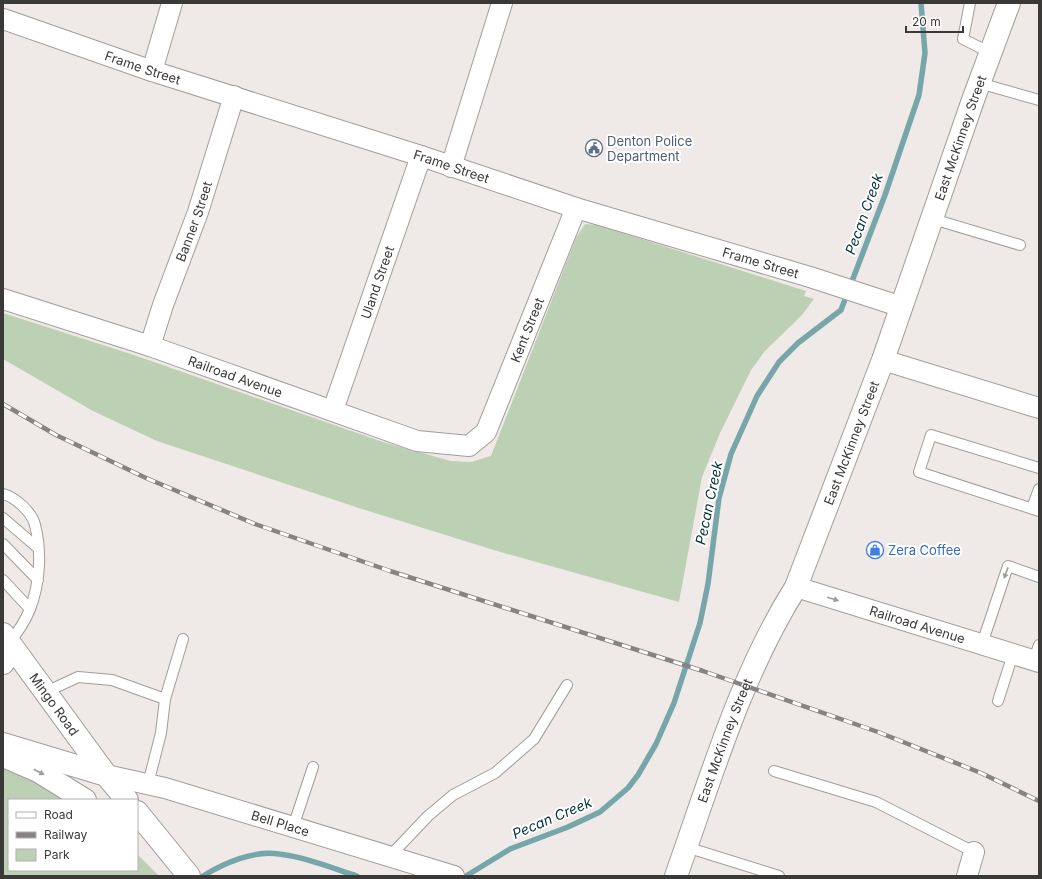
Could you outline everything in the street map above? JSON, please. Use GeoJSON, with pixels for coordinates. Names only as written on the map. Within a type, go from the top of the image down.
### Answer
{"type":"FeatureCollection","features":[{"type":"Feature","properties":{"kind":"main road","name":"East McKinney Street"},"geometry":{"type":"LineString","coordinates":[[676,876],[744,687],[779,613],[796,587],[883,360],[979,83],[1009,3]]}},
{"type":"Feature","properties":{"kind":"main road"},"geometry":{"type":"LineString","coordinates":[[3,663],[5,644]]}},
{"type":"Feature","properties":{"kind":"main road","name":"Mingo Road"},"geometry":{"type":"LineString","coordinates":[[5,644],[46,692],[106,775],[126,799]]}},
{"type":"Feature","properties":{"kind":"main road"},"geometry":{"type":"LineString","coordinates":[[3,744],[106,775]]}},
{"type":"Feature","properties":{"kind":"main road"},"geometry":{"type":"LineString","coordinates":[[3,756],[38,771],[83,799]]}},
{"type":"Feature","properties":{"kind":"main road"},"geometry":{"type":"LineString","coordinates":[[138,813],[184,869]]}},
{"type":"Feature","properties":{"kind":"main road"},"geometry":{"type":"LineString","coordinates":[[138,834],[184,869]]}},
{"type":"Feature","properties":{"kind":"street"},"geometry":{"type":"LineString","coordinates":[[152,71],[172,3]]}},
{"type":"Feature","properties":{"kind":"street"},"geometry":{"type":"LineString","coordinates":[[451,167],[502,3]]}},
{"type":"Feature","properties":{"kind":"street","name":"Frame Street"},"geometry":{"type":"LineString","coordinates":[[3,19],[152,71],[421,156],[576,208],[810,277],[902,307]]}},
{"type":"Feature","properties":{"kind":"street","name":"Banner Street"},"geometry":{"type":"LineString","coordinates":[[150,346],[163,305],[198,212],[234,96]]}},
{"type":"Feature","properties":{"kind":"street","name":"Uland Street"},"geometry":{"type":"LineString","coordinates":[[333,410],[421,156]]}},
{"type":"Feature","properties":{"kind":"street","name":"Kent Street"},"geometry":{"type":"LineString","coordinates":[[469,446],[486,432],[576,208]]}},
{"type":"Feature","properties":{"kind":"street","name":"Railroad Avenue"},"geometry":{"type":"LineString","coordinates":[[3,299],[150,346],[417,441],[469,446]]}},
{"type":"Feature","properties":{"kind":"street"},"geometry":{"type":"LineString","coordinates":[[883,360],[1039,408]]}},
{"type":"Feature","properties":{"kind":"street","name":"Railroad Avenue"},"geometry":{"type":"LineString","coordinates":[[796,587],[1013,654],[1037,656]]}},
{"type":"Feature","properties":{"kind":"street","name":"Bell Place"},"geometry":{"type":"LineString","coordinates":[[106,775],[148,784],[445,873]]}},
{"type":"Feature","properties":{"kind":"street"},"geometry":{"type":"LineString","coordinates":[[967,876],[974,852]]}},
{"type":"Feature","properties":{"kind":"lane"},"geometry":{"type":"LineString","coordinates":[[970,3],[963,39],[991,53]]}},
{"type":"Feature","properties":{"kind":"lane"},"geometry":{"type":"LineString","coordinates":[[979,83],[1039,100]]}},
{"type":"Feature","properties":{"kind":"lane"},"geometry":{"type":"LineString","coordinates":[[933,218],[1020,245]]}},
{"type":"Feature","properties":{"kind":"lane"},"geometry":{"type":"LineString","coordinates":[[1039,468],[931,435],[919,472],[1035,509],[1039,489]]}},
{"type":"Feature","properties":{"kind":"lane"},"geometry":{"type":"LineString","coordinates":[[3,494],[10,496],[26,510],[35,523],[38,548],[38,580],[30,609],[21,628],[5,644]]}},
{"type":"Feature","properties":{"kind":"lane"},"geometry":{"type":"LineString","coordinates":[[3,518],[38,548]]}},
{"type":"Feature","properties":{"kind":"lane"},"geometry":{"type":"LineString","coordinates":[[3,544],[38,580]]}},
{"type":"Feature","properties":{"kind":"lane"},"geometry":{"type":"LineString","coordinates":[[982,644],[1008,566],[1039,577]]}},
{"type":"Feature","properties":{"kind":"lane"},"geometry":{"type":"LineString","coordinates":[[3,580],[30,609]]}},
{"type":"Feature","properties":{"kind":"lane"},"geometry":{"type":"LineString","coordinates":[[148,784],[161,733],[165,699],[183,639]]}},
{"type":"Feature","properties":{"kind":"lane"},"geometry":{"type":"LineString","coordinates":[[998,701],[1013,654]]}},
{"type":"Feature","properties":{"kind":"lane"},"geometry":{"type":"LineString","coordinates":[[46,692],[78,677],[112,680],[165,699]]}},
{"type":"Feature","properties":{"kind":"lane"},"geometry":{"type":"LineString","coordinates":[[390,856],[428,816],[453,795],[496,773],[534,740],[566,685]]}},
{"type":"Feature","properties":{"kind":"lane"},"geometry":{"type":"LineString","coordinates":[[293,827],[313,766]]}},
{"type":"Feature","properties":{"kind":"lane"},"geometry":{"type":"LineString","coordinates":[[774,771],[876,802],[974,852]]}},
{"type":"Feature","properties":{"kind":"lane"},"geometry":{"type":"LineString","coordinates":[[686,847],[779,876]]}},
{"type":"Feature","properties":{"kind":"green space"},"geometry":{"type":"Polygon","coordinates":[[[585,224],[597,225],[806,291],[804,296],[814,299],[802,315],[765,351],[751,370],[720,433],[702,477],[679,602],[497,551],[362,509],[157,441],[93,411],[3,359],[3,313],[134,355],[383,442],[451,461],[471,462],[491,456],[576,238],[585,224]]]}},
{"type":"Feature","properties":{"kind":"green space"},"geometry":{"type":"Polygon","coordinates":[[[3,766],[23,773],[70,799],[8,799],[8,871],[138,871],[138,855],[159,876],[3,876],[3,766]]]}},
{"type":"Feature","properties":{"kind":"waterway","name":"Pecan Creek"},"geometry":{"type":"LineString","coordinates":[[466,876],[510,849],[568,827],[600,812],[628,788],[638,775],[656,744],[674,703],[700,623],[708,584],[719,498],[731,454],[757,396],[779,362],[798,343],[841,310],[885,195],[919,95],[925,53],[921,3]]}},
{"type":"Feature","properties":{"kind":"waterway","name":"Pecan Creek"},"geometry":{"type":"LineString","coordinates":[[203,876],[230,862],[250,856],[269,853],[289,855],[357,876]]}},
{"type":"Feature","properties":{"kind":"railway"},"geometry":{"type":"LineString","coordinates":[[3,404],[56,435],[146,478],[255,524],[390,571],[703,671],[878,732],[981,773],[1039,801]]}},
{"type":"Feature","properties":{"kind":"place","name":"Denton Police Department"},"geometry":{"type":"Point","coordinates":[594,148]}},
{"type":"Feature","properties":{"kind":"place","name":"Zera Coffee"},"geometry":{"type":"Point","coordinates":[875,550]}}]}
